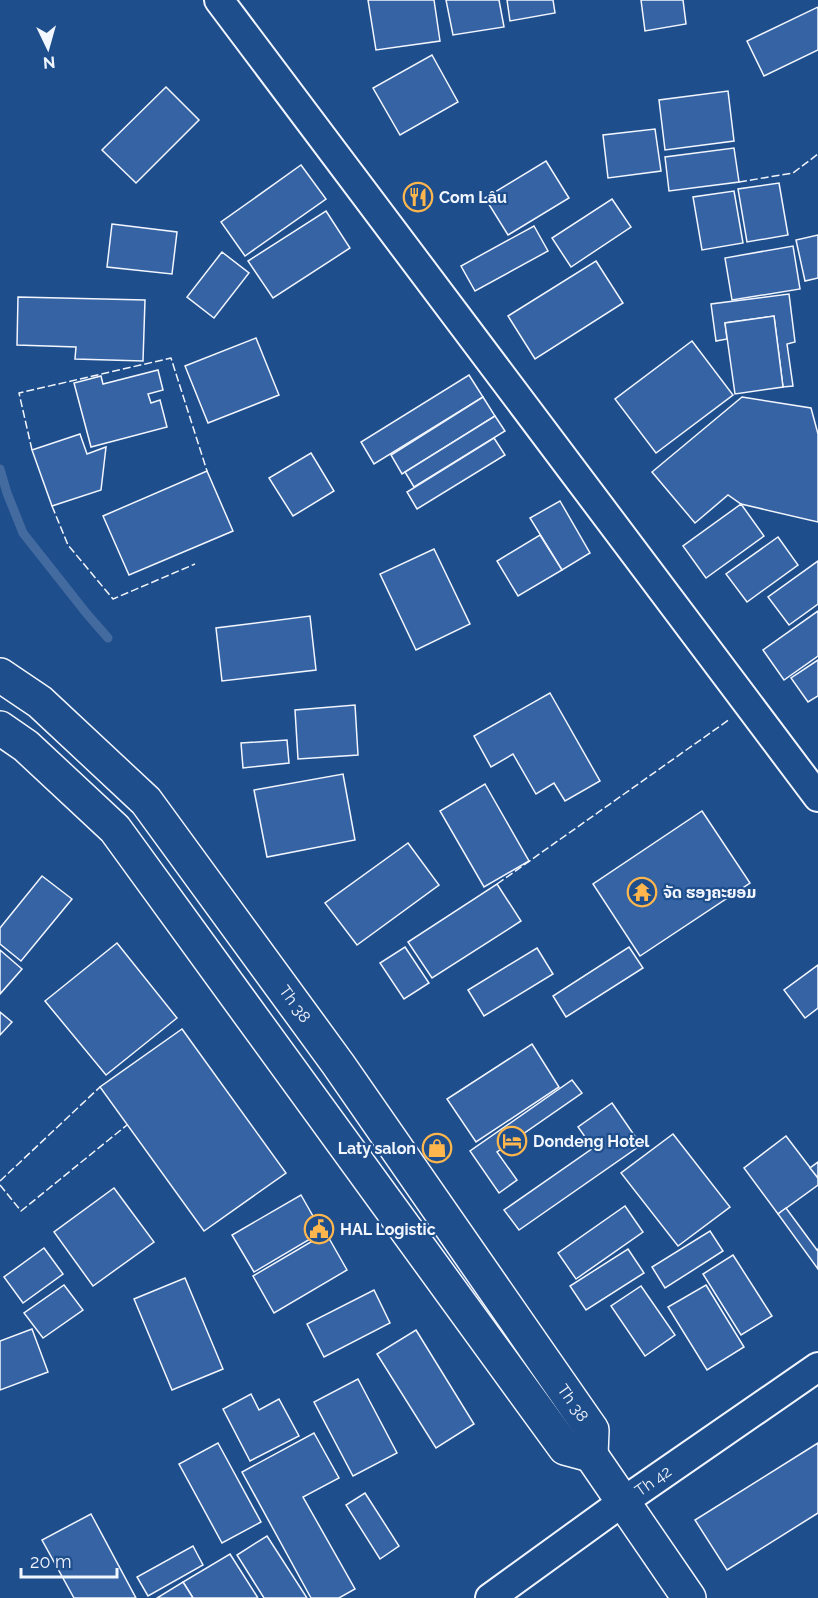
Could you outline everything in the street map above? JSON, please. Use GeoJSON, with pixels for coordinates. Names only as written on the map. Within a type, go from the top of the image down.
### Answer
{"type":"FeatureCollection","features":[{"type":"Feature","properties":{"kind":"street"},"geometry":{"type":"LineString","coordinates":[[219,0],[818,797]]}},
{"type":"Feature","properties":{"kind":"street","name":"Th 38"},"geometry":{"type":"LineString","coordinates":[[0,675],[40,702],[146,801],[339,1064],[591,1430],[591,1455],[565,1448],[116,830],[26,746],[0,728]]}},
{"type":"Feature","properties":{"kind":"street","name":"Th 42"},"geometry":{"type":"LineString","coordinates":[[490,1598],[624,1501],[818,1367]]}},
{"type":"Feature","properties":{"kind":"street"},"geometry":{"type":"LineString","coordinates":[[591,1455],[689,1598]]}},
{"type":"Feature","properties":{"kind":"building"},"geometry":{"type":"Polygon","coordinates":[[[368,0],[434,0],[440,41],[376,50],[368,0]]]}},
{"type":"Feature","properties":{"kind":"building"},"geometry":{"type":"Polygon","coordinates":[[[446,0],[499,0],[504,27],[453,35],[446,0]]]}},
{"type":"Feature","properties":{"kind":"building"},"geometry":{"type":"Polygon","coordinates":[[[507,0],[553,0],[555,13],[510,21],[507,0]]]}},
{"type":"Feature","properties":{"kind":"building"},"geometry":{"type":"Polygon","coordinates":[[[641,0],[683,0],[686,24],[645,31],[641,0]]]}},
{"type":"Feature","properties":{"kind":"building"},"geometry":{"type":"Polygon","coordinates":[[[818,7],[818,50],[764,76],[747,41],[818,7]]]}},
{"type":"Feature","properties":{"kind":"building"},"geometry":{"type":"Polygon","coordinates":[[[432,55],[458,102],[400,135],[373,88],[432,55]]]}},
{"type":"Feature","properties":{"kind":"building"},"geometry":{"type":"Polygon","coordinates":[[[166,87],[199,120],[136,183],[102,150],[166,87]]]}},
{"type":"Feature","properties":{"kind":"building"},"geometry":{"type":"Polygon","coordinates":[[[728,91],[734,141],[665,150],[659,100],[728,91]]]}},
{"type":"Feature","properties":{"kind":"building"},"geometry":{"type":"Polygon","coordinates":[[[655,129],[661,171],[608,178],[603,135],[655,129]]]}},
{"type":"Feature","properties":{"kind":"building"},"geometry":{"type":"Polygon","coordinates":[[[734,148],[739,182],[669,191],[665,157],[734,148]]]}},
{"type":"Feature","properties":{"kind":"building"},"geometry":{"type":"Polygon","coordinates":[[[546,161],[569,198],[508,235],[485,198],[546,161]]]}},
{"type":"Feature","properties":{"kind":"building"},"geometry":{"type":"Polygon","coordinates":[[[301,165],[326,199],[245,256],[221,222],[301,165]]]}},
{"type":"Feature","properties":{"kind":"building"},"geometry":{"type":"Polygon","coordinates":[[[779,183],[788,235],[747,242],[738,189],[779,183]]]}},
{"type":"Feature","properties":{"kind":"building"},"geometry":{"type":"Polygon","coordinates":[[[734,191],[743,243],[702,250],[693,197],[734,191]]]}},
{"type":"Feature","properties":{"kind":"building"},"geometry":{"type":"Polygon","coordinates":[[[612,199],[631,227],[571,267],[552,238],[612,199]]]}},
{"type":"Feature","properties":{"kind":"building"},"geometry":{"type":"Polygon","coordinates":[[[326,211],[350,248],[273,298],[248,261],[326,211]]]}},
{"type":"Feature","properties":{"kind":"building"},"geometry":{"type":"Polygon","coordinates":[[[112,224],[177,232],[172,274],[107,267],[112,224]]]}},
{"type":"Feature","properties":{"kind":"building"},"geometry":{"type":"Polygon","coordinates":[[[534,226],[548,251],[475,291],[461,266],[534,226]]]}},
{"type":"Feature","properties":{"kind":"building"},"geometry":{"type":"Polygon","coordinates":[[[818,235],[818,278],[805,281],[796,240],[818,235]]]}},
{"type":"Feature","properties":{"kind":"building"},"geometry":{"type":"Polygon","coordinates":[[[793,246],[800,289],[732,300],[725,258],[793,246]]]}},
{"type":"Feature","properties":{"kind":"building"},"geometry":{"type":"Polygon","coordinates":[[[222,252],[249,273],[214,318],[187,297],[222,252]]]}},
{"type":"Feature","properties":{"kind":"building"},"geometry":{"type":"Polygon","coordinates":[[[596,261],[623,303],[535,359],[508,316],[596,261]]]}},
{"type":"Feature","properties":{"kind":"building"},"geometry":{"type":"Polygon","coordinates":[[[789,294],[795,342],[787,344],[793,386],[783,387],[774,316],[725,323],[727,339],[716,341],[711,304],[789,294]]]}},
{"type":"Feature","properties":{"kind":"building"},"geometry":{"type":"Polygon","coordinates":[[[18,297],[145,300],[143,361],[75,359],[76,347],[17,345],[18,297]]]}},
{"type":"Feature","properties":{"kind":"building"},"geometry":{"type":"Polygon","coordinates":[[[774,316],[783,387],[735,394],[725,323],[774,316]]]}},
{"type":"Feature","properties":{"kind":"building"},"geometry":{"type":"Polygon","coordinates":[[[256,338],[279,395],[208,423],[185,366],[256,338]]]}},
{"type":"Feature","properties":{"kind":"building"},"geometry":{"type":"Polygon","coordinates":[[[692,341],[733,395],[656,453],[615,399],[692,341]]]}},
{"type":"Feature","properties":{"kind":"building"},"geometry":{"type":"Polygon","coordinates":[[[158,370],[163,390],[148,394],[151,403],[160,400],[167,427],[91,447],[74,383],[101,376],[103,384],[158,370]]]}},
{"type":"Feature","properties":{"kind":"building"},"geometry":{"type":"Polygon","coordinates":[[[469,375],[483,397],[374,464],[361,442],[469,375]]]}},
{"type":"Feature","properties":{"kind":"building"},"geometry":{"type":"Polygon","coordinates":[[[483,397],[495,416],[402,474],[391,455],[483,397]]]}},
{"type":"Feature","properties":{"kind":"building"},"geometry":{"type":"Polygon","coordinates":[[[742,397],[811,408],[818,434],[818,522],[741,504],[728,495],[695,523],[652,472],[742,397]]]}},
{"type":"Feature","properties":{"kind":"building"},"geometry":{"type":"Polygon","coordinates":[[[495,416],[505,431],[414,487],[405,472],[495,416]]]}},
{"type":"Feature","properties":{"kind":"building"},"geometry":{"type":"Polygon","coordinates":[[[80,434],[87,454],[106,447],[101,490],[52,506],[32,450],[80,434]]]}},
{"type":"Feature","properties":{"kind":"building"},"geometry":{"type":"Polygon","coordinates":[[[494,438],[505,455],[417,509],[407,492],[494,438]]]}},
{"type":"Feature","properties":{"kind":"building"},"geometry":{"type":"Polygon","coordinates":[[[311,453],[334,491],[293,516],[269,478],[311,453]]]}},
{"type":"Feature","properties":{"kind":"building"},"geometry":{"type":"Polygon","coordinates":[[[207,471],[233,531],[129,575],[103,516],[207,471]]]}},
{"type":"Feature","properties":{"kind":"building"},"geometry":{"type":"Polygon","coordinates":[[[560,501],[590,553],[562,570],[530,518],[560,501]]]}},
{"type":"Feature","properties":{"kind":"building"},"geometry":{"type":"Polygon","coordinates":[[[741,504],[764,536],[706,578],[683,546],[741,504]]]}},
{"type":"Feature","properties":{"kind":"building"},"geometry":{"type":"Polygon","coordinates":[[[540,535],[562,570],[518,596],[497,561],[540,535]]]}},
{"type":"Feature","properties":{"kind":"building"},"geometry":{"type":"Polygon","coordinates":[[[778,537],[798,565],[747,602],[726,574],[778,537]]]}},
{"type":"Feature","properties":{"kind":"building"},"geometry":{"type":"Polygon","coordinates":[[[434,549],[470,624],[416,650],[380,574],[434,549]]]}},
{"type":"Feature","properties":{"kind":"building"},"geometry":{"type":"Polygon","coordinates":[[[818,561],[818,604],[789,625],[768,597],[818,561]]]}},
{"type":"Feature","properties":{"kind":"building"},"geometry":{"type":"Polygon","coordinates":[[[818,611],[818,656],[784,680],[763,650],[818,611]]]}},
{"type":"Feature","properties":{"kind":"building"},"geometry":{"type":"Polygon","coordinates":[[[310,616],[316,670],[222,681],[216,628],[310,616]]]}},
{"type":"Feature","properties":{"kind":"building"},"geometry":{"type":"Polygon","coordinates":[[[818,660],[818,696],[808,702],[791,678],[818,660]]]}},
{"type":"Feature","properties":{"kind":"building"},"geometry":{"type":"Polygon","coordinates":[[[550,693],[600,781],[565,801],[554,783],[536,794],[513,754],[491,767],[474,736],[550,693]]]}},
{"type":"Feature","properties":{"kind":"building"},"geometry":{"type":"Polygon","coordinates":[[[355,705],[358,755],[298,759],[295,710],[355,705]]]}},
{"type":"Feature","properties":{"kind":"building"},"geometry":{"type":"Polygon","coordinates":[[[287,740],[289,763],[243,768],[241,743],[287,740]]]}},
{"type":"Feature","properties":{"kind":"building"},"geometry":{"type":"Polygon","coordinates":[[[343,774],[355,840],[267,857],[254,790],[343,774]]]}},
{"type":"Feature","properties":{"kind":"building"},"geometry":{"type":"Polygon","coordinates":[[[485,784],[529,861],[484,887],[440,811],[485,784]]]}},
{"type":"Feature","properties":{"kind":"building"},"geometry":{"type":"Polygon","coordinates":[[[702,811],[750,883],[640,956],[593,884],[702,811]]]}},
{"type":"Feature","properties":{"kind":"building"},"geometry":{"type":"Polygon","coordinates":[[[408,843],[439,885],[357,945],[325,903],[408,843]]]}},
{"type":"Feature","properties":{"kind":"building"},"geometry":{"type":"Polygon","coordinates":[[[42,876],[72,899],[21,961],[0,944],[0,928],[42,876]]]}},
{"type":"Feature","properties":{"kind":"building"},"geometry":{"type":"Polygon","coordinates":[[[497,884],[521,921],[432,978],[408,942],[497,884]]]}},
{"type":"Feature","properties":{"kind":"building"},"geometry":{"type":"Polygon","coordinates":[[[117,943],[177,1018],[106,1075],[45,1001],[117,943]]]}},
{"type":"Feature","properties":{"kind":"building"},"geometry":{"type":"Polygon","coordinates":[[[405,947],[429,983],[404,999],[380,963],[405,947]]]}},
{"type":"Feature","properties":{"kind":"building"},"geometry":{"type":"Polygon","coordinates":[[[629,947],[643,968],[566,1017],[553,996],[629,947]]]}},
{"type":"Feature","properties":{"kind":"building"},"geometry":{"type":"Polygon","coordinates":[[[537,948],[553,974],[484,1016],[468,990],[537,948]]]}},
{"type":"Feature","properties":{"kind":"building"},"geometry":{"type":"Polygon","coordinates":[[[0,950],[22,969],[0,994],[0,950]]]}},
{"type":"Feature","properties":{"kind":"building"},"geometry":{"type":"Polygon","coordinates":[[[818,965],[818,1008],[805,1018],[784,990],[818,965]]]}},
{"type":"Feature","properties":{"kind":"building"},"geometry":{"type":"Polygon","coordinates":[[[0,1012],[12,1022],[0,1035],[0,1012]]]}},
{"type":"Feature","properties":{"kind":"building"},"geometry":{"type":"Polygon","coordinates":[[[182,1029],[286,1173],[204,1231],[100,1087],[182,1029]]]}},
{"type":"Feature","properties":{"kind":"building"},"geometry":{"type":"Polygon","coordinates":[[[532,1044],[559,1087],[476,1142],[447,1099],[532,1044]]]}},
{"type":"Feature","properties":{"kind":"building"},"geometry":{"type":"Polygon","coordinates":[[[572,1080],[582,1093],[497,1152],[517,1180],[499,1193],[470,1151],[572,1080]]]}},
{"type":"Feature","properties":{"kind":"building"},"geometry":{"type":"Polygon","coordinates":[[[612,1103],[641,1145],[519,1230],[504,1210],[593,1148],[578,1127],[612,1103]]]}},
{"type":"Feature","properties":{"kind":"building"},"geometry":{"type":"Polygon","coordinates":[[[673,1134],[730,1207],[678,1246],[621,1173],[673,1134]]]}},
{"type":"Feature","properties":{"kind":"building"},"geometry":{"type":"Polygon","coordinates":[[[786,1136],[818,1178],[818,1185],[778,1214],[744,1168],[786,1136]]]}},
{"type":"Feature","properties":{"kind":"building"},"geometry":{"type":"Polygon","coordinates":[[[818,1162],[818,1178],[810,1168],[818,1162]]]}},
{"type":"Feature","properties":{"kind":"building"},"geometry":{"type":"Polygon","coordinates":[[[114,1188],[154,1242],[93,1286],[54,1232],[114,1188]]]}},
{"type":"Feature","properties":{"kind":"building"},"geometry":{"type":"Polygon","coordinates":[[[301,1195],[322,1232],[254,1272],[232,1235],[301,1195]]]}},
{"type":"Feature","properties":{"kind":"building"},"geometry":{"type":"Polygon","coordinates":[[[625,1206],[643,1232],[576,1279],[558,1253],[625,1206]]]}},
{"type":"Feature","properties":{"kind":"building"},"geometry":{"type":"Polygon","coordinates":[[[786,1208],[818,1249],[818,1269],[778,1214],[786,1208]]]}},
{"type":"Feature","properties":{"kind":"building"},"geometry":{"type":"Polygon","coordinates":[[[710,1231],[723,1251],[665,1288],[652,1267],[710,1231]]]}},
{"type":"Feature","properties":{"kind":"building"},"geometry":{"type":"Polygon","coordinates":[[[326,1233],[347,1270],[274,1313],[253,1276],[326,1233]]]}},
{"type":"Feature","properties":{"kind":"building"},"geometry":{"type":"Polygon","coordinates":[[[44,1248],[63,1274],[23,1303],[4,1277],[44,1248]]]}},
{"type":"Feature","properties":{"kind":"building"},"geometry":{"type":"Polygon","coordinates":[[[628,1249],[644,1273],[586,1310],[570,1286],[628,1249]]]}},
{"type":"Feature","properties":{"kind":"building"},"geometry":{"type":"Polygon","coordinates":[[[733,1255],[772,1316],[741,1335],[703,1274],[733,1255]]]}},
{"type":"Feature","properties":{"kind":"building"},"geometry":{"type":"Polygon","coordinates":[[[185,1278],[223,1369],[172,1390],[134,1299],[185,1278]]]}},
{"type":"Feature","properties":{"kind":"building"},"geometry":{"type":"Polygon","coordinates":[[[64,1285],[83,1310],[43,1338],[24,1313],[64,1285]]]}},
{"type":"Feature","properties":{"kind":"building"},"geometry":{"type":"Polygon","coordinates":[[[706,1285],[744,1347],[707,1370],[668,1307],[706,1285]]]}},
{"type":"Feature","properties":{"kind":"building"},"geometry":{"type":"Polygon","coordinates":[[[641,1286],[675,1335],[645,1356],[611,1306],[641,1286]]]}},
{"type":"Feature","properties":{"kind":"building"},"geometry":{"type":"Polygon","coordinates":[[[374,1290],[390,1323],[324,1357],[307,1324],[374,1290]]]}},
{"type":"Feature","properties":{"kind":"building"},"geometry":{"type":"Polygon","coordinates":[[[32,1329],[48,1372],[0,1390],[0,1341],[32,1329]]]}},
{"type":"Feature","properties":{"kind":"building"},"geometry":{"type":"Polygon","coordinates":[[[416,1330],[474,1424],[436,1448],[377,1354],[416,1330]]]}},
{"type":"Feature","properties":{"kind":"building"},"geometry":{"type":"Polygon","coordinates":[[[358,1379],[397,1453],[353,1476],[314,1402],[358,1379]]]}},
{"type":"Feature","properties":{"kind":"building"},"geometry":{"type":"Polygon","coordinates":[[[251,1394],[259,1410],[279,1399],[299,1436],[250,1461],[223,1409],[251,1394]]]}},
{"type":"Feature","properties":{"kind":"building"},"geometry":{"type":"Polygon","coordinates":[[[314,1433],[339,1478],[303,1497],[355,1589],[339,1598],[311,1598],[242,1472],[314,1433]]]}},
{"type":"Feature","properties":{"kind":"building"},"geometry":{"type":"Polygon","coordinates":[[[218,1443],[261,1522],[222,1543],[179,1464],[218,1443]]]}},
{"type":"Feature","properties":{"kind":"building"},"geometry":{"type":"Polygon","coordinates":[[[818,1443],[818,1513],[727,1570],[695,1520],[818,1443]]]}},
{"type":"Feature","properties":{"kind":"building"},"geometry":{"type":"Polygon","coordinates":[[[365,1493],[399,1546],[380,1559],[346,1505],[365,1493]]]}},
{"type":"Feature","properties":{"kind":"building"},"geometry":{"type":"Polygon","coordinates":[[[91,1514],[136,1598],[74,1598],[42,1540],[91,1514]]]}},
{"type":"Feature","properties":{"kind":"building"},"geometry":{"type":"Polygon","coordinates":[[[267,1536],[307,1598],[264,1598],[237,1555],[267,1536]]]}},
{"type":"Feature","properties":{"kind":"building"},"geometry":{"type":"Polygon","coordinates":[[[193,1546],[203,1565],[148,1596],[137,1577],[193,1546]]]}},
{"type":"Feature","properties":{"kind":"building"},"geometry":{"type":"Polygon","coordinates":[[[230,1554],[258,1598],[193,1598],[183,1582],[230,1554]]]}},
{"type":"Feature","properties":{"kind":"building"},"geometry":{"type":"Polygon","coordinates":[[[183,1582],[193,1598],[157,1598],[183,1582]]]}},
{"type":"Feature","properties":{"kind":"waterway"},"geometry":{"type":"LineString","coordinates":[[0,469],[23,533],[108,638]]}},
{"type":"Feature","properties":{"kind":"fence"},"geometry":{"type":"LineString","coordinates":[[739,182],[793,173],[818,154]]}},
{"type":"Feature","properties":{"kind":"fence"},"geometry":{"type":"LineString","coordinates":[[32,450],[19,393],[171,358],[207,471]]}},
{"type":"Feature","properties":{"kind":"fence"},"geometry":{"type":"LineString","coordinates":[[52,506],[68,545],[113,599],[195,564]]}},
{"type":"Feature","properties":{"kind":"fence"},"geometry":{"type":"LineString","coordinates":[[497,884],[730,719]]}},
{"type":"Feature","properties":{"kind":"fence"},"geometry":{"type":"LineString","coordinates":[[0,1181],[100,1087]]}},
{"type":"Feature","properties":{"kind":"fence"},"geometry":{"type":"LineString","coordinates":[[0,1185],[21,1211],[127,1125]]}},
{"type":"Feature","properties":{"kind":"place","name":"Com Lâu"},"geometry":{"type":"Point","coordinates":[418,197]}},
{"type":"Feature","properties":{"kind":"place","name":"ຈັດ ຮອງຄະຍອມ"},"geometry":{"type":"Point","coordinates":[642,892]}},
{"type":"Feature","properties":{"kind":"place","name":"Dondeng Hotel"},"geometry":{"type":"Point","coordinates":[512,1141]}},
{"type":"Feature","properties":{"kind":"place","name":"Laty salon"},"geometry":{"type":"Point","coordinates":[437,1148]}},
{"type":"Feature","properties":{"kind":"place","name":"HAL Logistic"},"geometry":{"type":"Point","coordinates":[319,1229]}}]}
